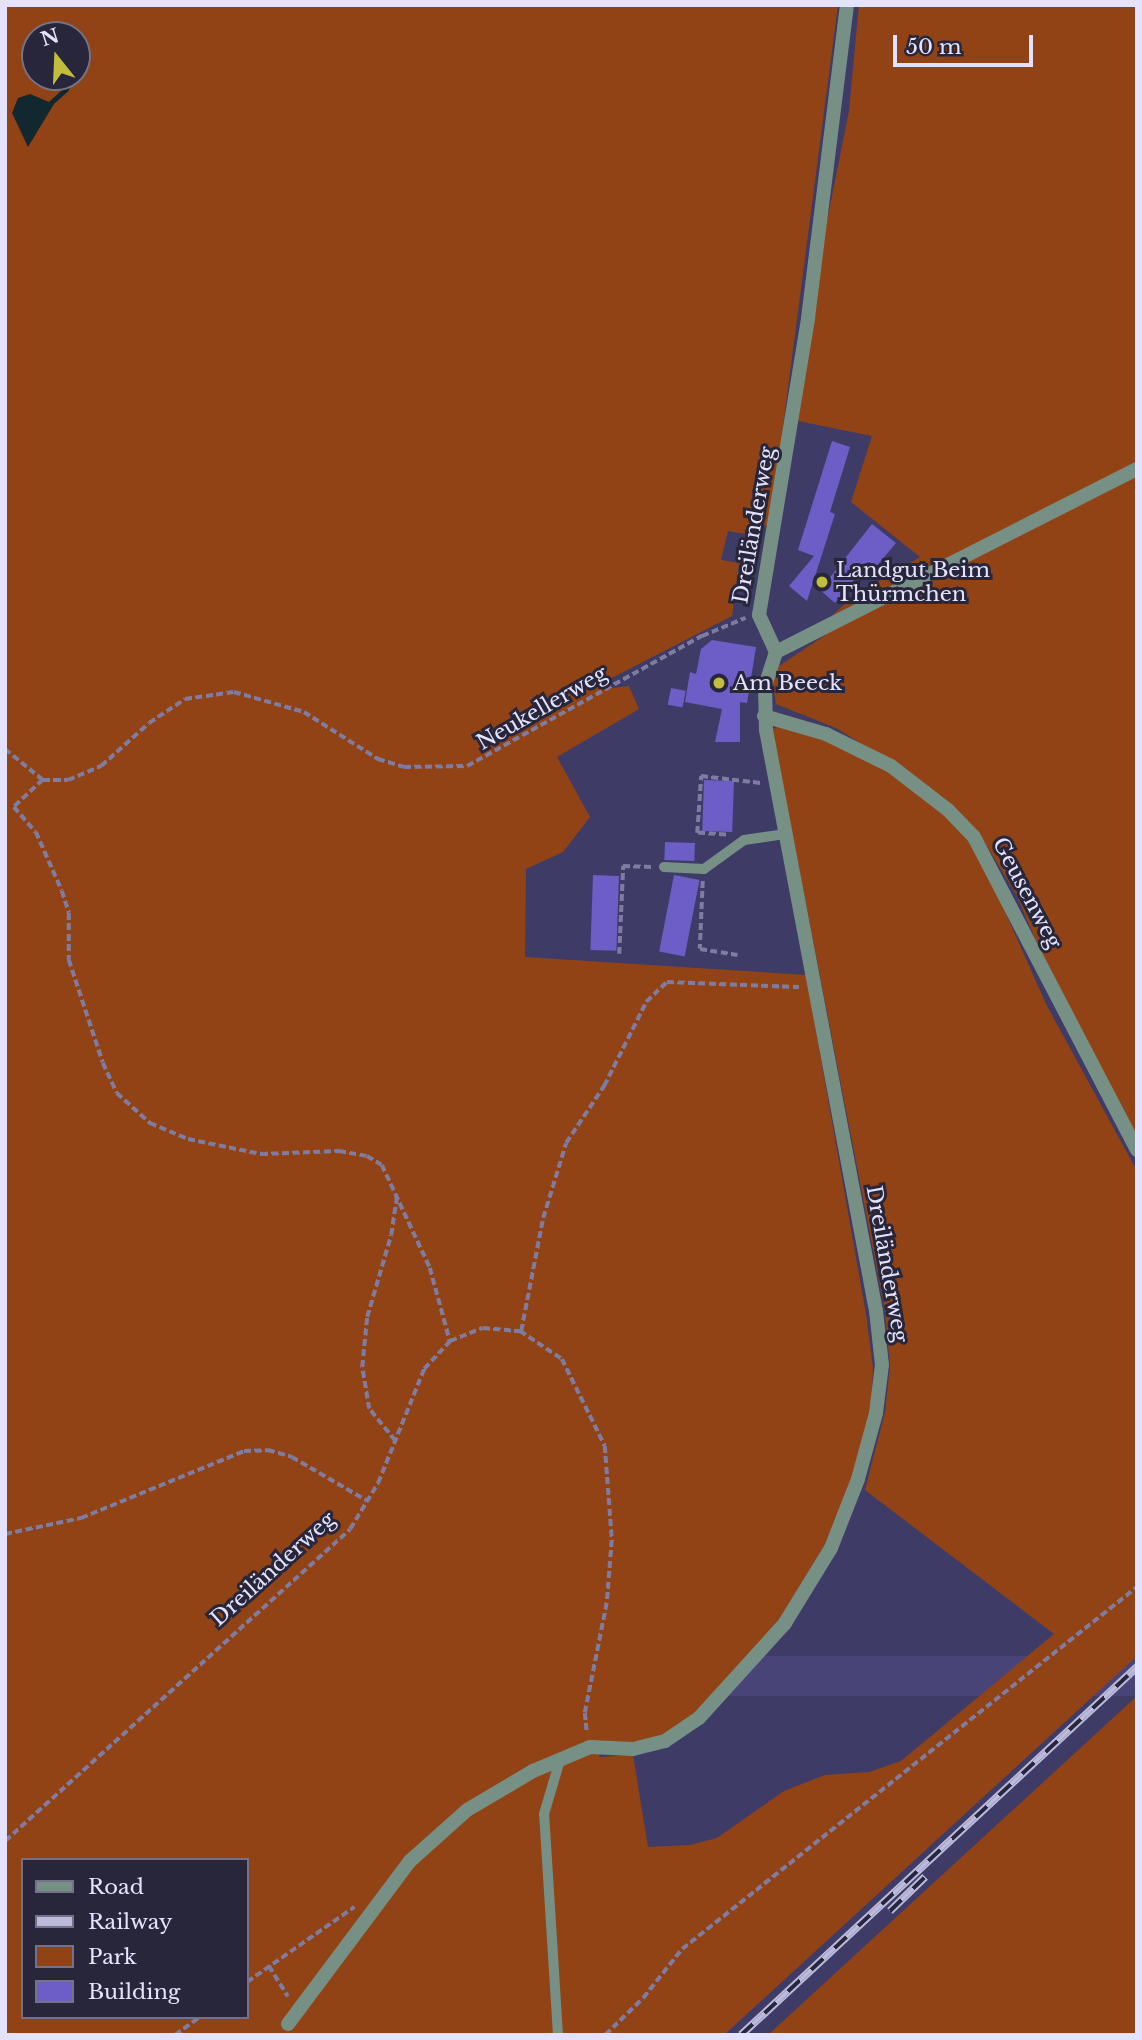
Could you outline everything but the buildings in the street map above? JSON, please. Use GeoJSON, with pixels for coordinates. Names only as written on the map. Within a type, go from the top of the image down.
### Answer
{"type":"FeatureCollection","features":[{"type":"Feature","properties":{"kind":"street","name":"Dreiländerweg"},"geometry":{"type":"LineString","coordinates":[[590,1747],[634,1749],[665,1741],[707,1710],[785,1623],[831,1548],[858,1479],[876,1413],[882,1365],[876,1311],[764,716],[765,686],[776,652],[759,615],[808,318],[847,5]]}},
{"type":"Feature","properties":{"kind":"street"},"geometry":{"type":"LineString","coordinates":[[776,652],[1137,469]]}},
{"type":"Feature","properties":{"kind":"street","name":"Geusenweg"},"geometry":{"type":"LineString","coordinates":[[764,716],[826,734],[891,766],[948,810],[974,837],[1137,1150]]}},
{"type":"Feature","properties":{"kind":"street"},"geometry":{"type":"LineString","coordinates":[[284,2029],[410,1861],[439,1831],[499,1789],[590,1747]]}},
{"type":"Feature","properties":{"kind":"lane"},"geometry":{"type":"LineString","coordinates":[[664,867],[704,869],[744,839],[785,834]]}},
{"type":"Feature","properties":{"kind":"lane"},"geometry":{"type":"LineString","coordinates":[[558,2035],[544,1814],[560,1760]]}},
{"type":"Feature","properties":{"kind":"path","name":"Neukellerweg"},"geometry":{"type":"LineString","coordinates":[[43,780],[85,775],[168,709],[212,692],[258,695],[293,707],[378,759],[404,767],[467,766],[702,636],[759,615]]}},
{"type":"Feature","properties":{"kind":"path"},"geometry":{"type":"LineString","coordinates":[[5,749],[43,780],[14,807],[36,832],[62,891],[69,913],[69,960],[79,994],[103,1063],[127,1105],[150,1123],[223,1148],[368,1156],[382,1166],[398,1193],[435,1281],[450,1341]]}},
{"type":"Feature","properties":{"kind":"path"},"geometry":{"type":"LineString","coordinates":[[744,839],[697,833],[701,776],[775,781]]}},
{"type":"Feature","properties":{"kind":"path"},"geometry":{"type":"LineString","coordinates":[[619,954],[623,866],[664,867]]}},
{"type":"Feature","properties":{"kind":"path"},"geometry":{"type":"LineString","coordinates":[[704,869],[700,949],[738,955]]}},
{"type":"Feature","properties":{"kind":"path"},"geometry":{"type":"LineString","coordinates":[[520,1331],[543,1218],[566,1143],[604,1086],[646,1002],[667,982],[755,988],[816,987]]}},
{"type":"Feature","properties":{"kind":"path"},"geometry":{"type":"LineString","coordinates":[[395,1441],[369,1409],[363,1336],[391,1236],[398,1193]]}},
{"type":"Feature","properties":{"kind":"path","name":"Dreiländerweg"},"geometry":{"type":"LineString","coordinates":[[5,1841],[328,1551],[362,1515],[366,1500],[378,1483],[418,1380],[434,1355],[450,1341],[483,1328],[520,1331],[562,1359],[576,1379],[598,1426],[610,1472],[610,1578],[585,1713],[590,1747]]}},
{"type":"Feature","properties":{"kind":"path"},"geometry":{"type":"LineString","coordinates":[[5,1534],[81,1518],[244,1451],[268,1450],[292,1457],[366,1500]]}},
{"type":"Feature","properties":{"kind":"path"},"geometry":{"type":"LineString","coordinates":[[605,2035],[643,1998],[682,1949],[1137,1587]]}},
{"type":"Feature","properties":{"kind":"path"},"geometry":{"type":"LineString","coordinates":[[248,1981],[365,1899]]}},
{"type":"Feature","properties":{"kind":"path"},"geometry":{"type":"LineString","coordinates":[[269,1966],[278,1986],[302,2005]]}},
{"type":"Feature","properties":{"kind":"path"},"geometry":{"type":"LineString","coordinates":[[175,2035],[197,2019]]}},
{"type":"Feature","properties":{"kind":"shaded area"},"geometry":{"type":"Polygon","coordinates":[[[576,1656],[1137,1656],[1137,1696],[576,1696],[576,1656]]]}},
{"type":"Feature","properties":{"kind":"green space"},"geometry":{"type":"Polygon","coordinates":[[[5,5],[838,5],[770,526],[755,524],[753,535],[728,531],[721,560],[739,563],[732,616],[606,681],[613,688],[629,686],[639,709],[557,757],[590,817],[563,852],[526,869],[525,957],[806,975],[866,1314],[873,1368],[871,1413],[853,1478],[824,1546],[780,1618],[697,1714],[665,1735],[627,1745],[603,1741],[599,1757],[633,1755],[648,1847],[690,1845],[717,1838],[784,1791],[825,1775],[869,1772],[901,1761],[1054,1634],[865,1490],[885,1412],[890,1366],[885,1311],[772,729],[781,726],[829,741],[895,775],[946,815],[978,851],[1046,1004],[1137,1171],[1137,1656],[724,2035],[5,2035],[5,5]]]}},
{"type":"Feature","properties":{"kind":"green space"},"geometry":{"type":"Polygon","coordinates":[[[859,5],[1137,5],[1137,1140],[1060,998],[1017,896],[985,843],[899,767],[836,728],[776,704],[773,683],[779,666],[923,570],[830,617],[854,596],[920,557],[851,502],[872,436],[798,421],[822,246],[849,111],[859,5]]]}},
{"type":"Feature","properties":{"kind":"green space"},"geometry":{"type":"Polygon","coordinates":[[[1137,1696],[1137,2035],[768,2035],[1137,1696]]]}},
{"type":"Feature","properties":{"kind":"water"},"geometry":{"type":"Polygon","coordinates":[[[30,94],[54,104],[28,147],[12,113],[18,98],[30,94]]]}},
{"type":"Feature","properties":{"kind":"waterway"},"geometry":{"type":"LineString","coordinates":[[47,106],[64,91]]}},
{"type":"Feature","properties":{"kind":"railway"},"geometry":{"type":"LineString","coordinates":[[741,2035],[1137,1667]]}},
{"type":"Feature","properties":{"kind":"railway"},"geometry":{"type":"LineString","coordinates":[[890,1911],[925,1877]]}},
{"type":"Feature","properties":{"kind":"place","name":"Landgut Beim Thürmchen"},"geometry":{"type":"Point","coordinates":[822,582]}},
{"type":"Feature","properties":{"kind":"place","name":"Am Beeck"},"geometry":{"type":"Point","coordinates":[719,683]}}]}
